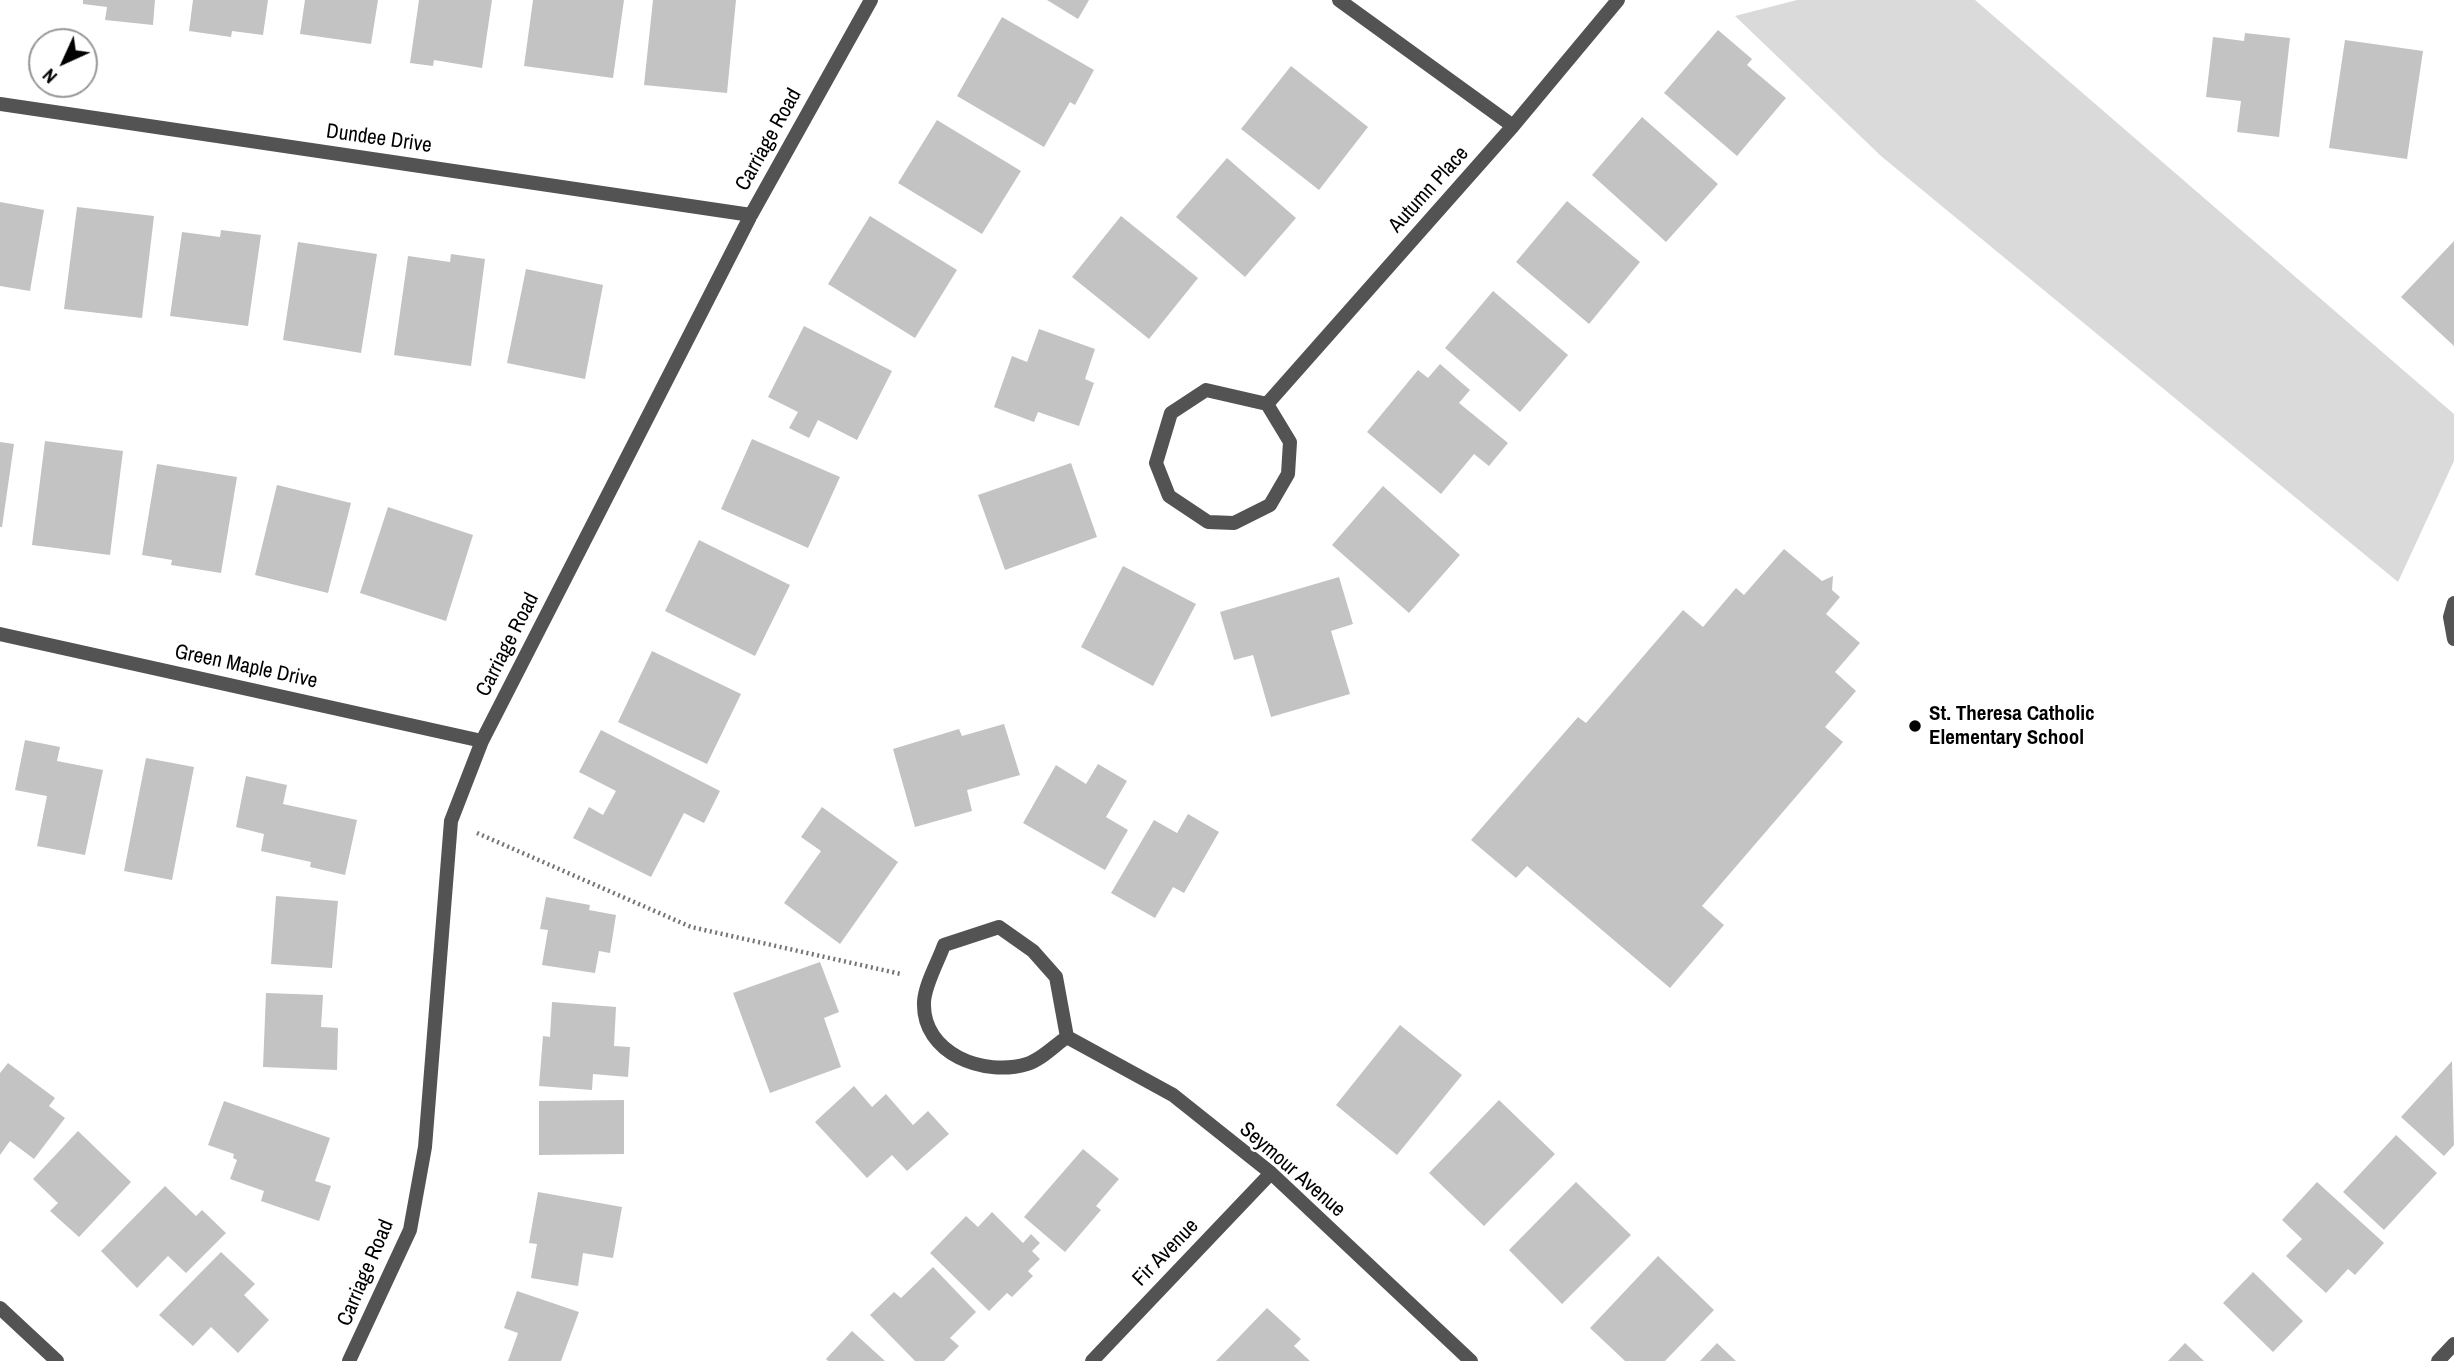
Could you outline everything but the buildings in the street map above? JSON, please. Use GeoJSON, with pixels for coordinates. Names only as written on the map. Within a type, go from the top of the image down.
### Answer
{"type":"FeatureCollection","features":[{"type":"Feature","properties":{"kind":"street","name":"Carriage Road"},"geometry":{"type":"LineString","coordinates":[[349,1361],[410,1230],[425,1147],[451,821],[482,741],[751,215],[871,0]]}},
{"type":"Feature","properties":{"kind":"street"},"geometry":{"type":"LineString","coordinates":[[1339,0],[1513,125]]}},
{"type":"Feature","properties":{"kind":"street","name":"Autumn Place"},"geometry":{"type":"LineString","coordinates":[[1267,404],[1513,125],[1618,0]]}},
{"type":"Feature","properties":{"kind":"street","name":"Dundee Drive"},"geometry":{"type":"LineString","coordinates":[[0,104],[751,215]]}},
{"type":"Feature","properties":{"kind":"street"},"geometry":{"type":"LineString","coordinates":[[1206,390],[1267,404],[1290,442],[1288,474],[1270,505],[1234,523],[1208,522],[1169,495],[1156,463],[1171,413],[1206,390]]}},
{"type":"Feature","properties":{"kind":"street"},"geometry":{"type":"LineString","coordinates":[[2454,603],[2450,617],[2454,639]]}},
{"type":"Feature","properties":{"kind":"street","name":"Green Maple Drive"},"geometry":{"type":"LineString","coordinates":[[0,634],[482,741]]}},
{"type":"Feature","properties":{"kind":"street"},"geometry":{"type":"LineString","coordinates":[[999,927],[1033,951],[1056,977],[1067,1037],[1030,1064],[999,1070],[951,1055],[931,1034],[924,1001],[944,946],[999,927]]}},
{"type":"Feature","properties":{"kind":"street","name":"Seymour Avenue"},"geometry":{"type":"LineString","coordinates":[[1067,1037],[1173,1095],[1271,1173],[1471,1361]]}},
{"type":"Feature","properties":{"kind":"street","name":"Fir Avenue"},"geometry":{"type":"LineString","coordinates":[[1092,1361],[1271,1173]]}},
{"type":"Feature","properties":{"kind":"street"},"geometry":{"type":"LineString","coordinates":[[0,1308],[57,1361]]}},
{"type":"Feature","properties":{"kind":"street"},"geometry":{"type":"LineString","coordinates":[[2438,1361],[2454,1345]]}},
{"type":"Feature","properties":{"kind":"path"},"geometry":{"type":"LineString","coordinates":[[451,821],[691,927],[900,975],[944,946]]}},
{"type":"Feature","properties":{"kind":"shaded area"},"geometry":{"type":"Polygon","coordinates":[[[1797,0],[1975,0],[2454,414],[2454,461],[2398,582],[1881,156],[1735,16],[1797,0]]]}},
{"type":"Feature","properties":{"kind":"place","name":"St. Theresa Catholic Elementary School"},"geometry":{"type":"Point","coordinates":[1915,726]}}]}
